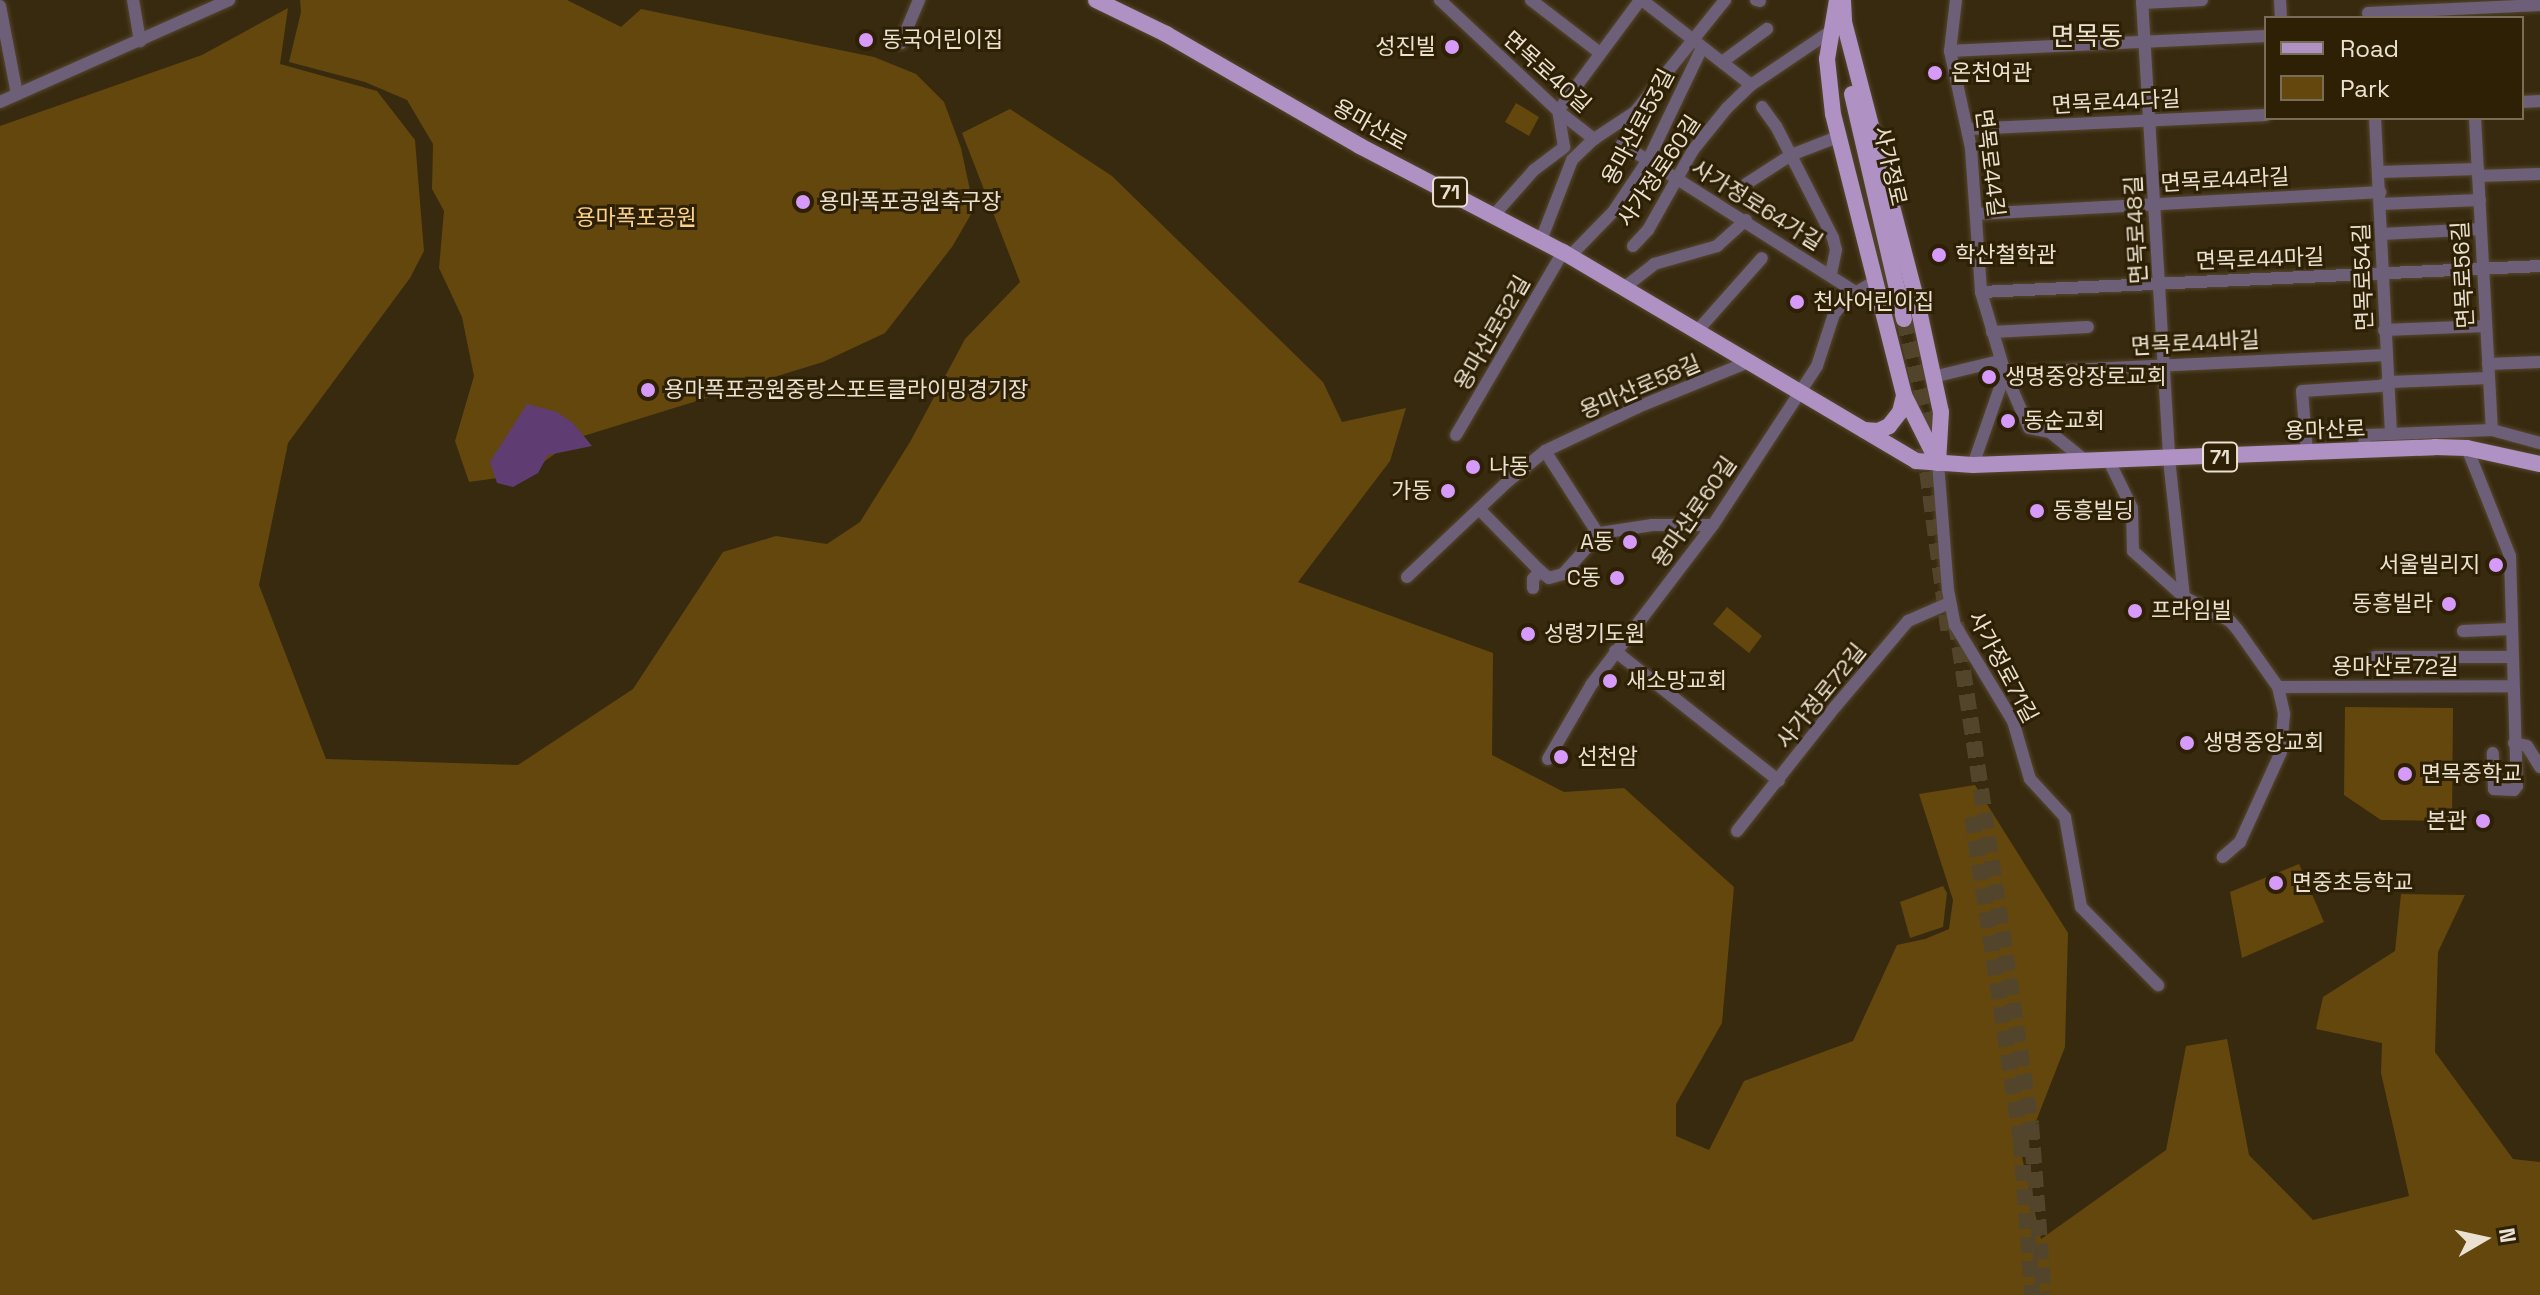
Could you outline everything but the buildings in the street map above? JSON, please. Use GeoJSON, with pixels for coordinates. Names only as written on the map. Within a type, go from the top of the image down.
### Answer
{"type":"FeatureCollection","features":[{"type":"Feature","properties":{"kind":"main road","name":"용마산로"},"geometry":{"type":"LineString","coordinates":[[1096,0],[1166,34],[1360,146],[1625,287],[1909,458],[1973,465],[2467,448],[2540,464]]}},
{"type":"Feature","properties":{"kind":"main road"},"geometry":{"type":"LineString","coordinates":[[1837,0],[1835,32],[1939,402],[1943,429],[1938,463]]}},
{"type":"Feature","properties":{"kind":"main road"},"geometry":{"type":"LineString","coordinates":[[1843,0],[1827,78],[1874,282],[1906,402],[1938,463]]}},
{"type":"Feature","properties":{"kind":"main road","name":"사가정로"},"geometry":{"type":"LineString","coordinates":[[1835,32],[1859,129],[1899,320],[1846,133],[1835,32]]}},
{"type":"Feature","properties":{"kind":"main road"},"geometry":{"type":"LineString","coordinates":[[1906,402],[1926,416],[1935,412],[1939,402]]}},
{"type":"Feature","properties":{"kind":"main road"},"geometry":{"type":"LineString","coordinates":[[1863,430],[1878,431],[1889,426],[1906,402]]}},
{"type":"Feature","properties":{"kind":"street"},"geometry":{"type":"LineString","coordinates":[[133,0],[140,41]]}},
{"type":"Feature","properties":{"kind":"street"},"geometry":{"type":"LineString","coordinates":[[0,102],[229,0]]}},
{"type":"Feature","properties":{"kind":"street"},"geometry":{"type":"LineString","coordinates":[[901,43],[919,0]]}},
{"type":"Feature","properties":{"kind":"street","name":"면목로40길"},"geometry":{"type":"LineString","coordinates":[[1440,0],[1558,111],[1594,139]]}},
{"type":"Feature","properties":{"kind":"street","name":"면목로40길"},"geometry":{"type":"LineString","coordinates":[[1531,0],[1600,53]]}},
{"type":"Feature","properties":{"kind":"street"},"geometry":{"type":"LineString","coordinates":[[1494,215],[1548,156],[1564,147],[1558,111],[1641,0],[1751,85]]}},
{"type":"Feature","properties":{"kind":"street"},"geometry":{"type":"LineString","coordinates":[[1541,240],[1572,160],[1594,139],[1635,112],[1697,44],[1725,0]]}},
{"type":"Feature","properties":{"kind":"street","name":"면목로44길"},"geometry":{"type":"LineString","coordinates":[[1956,0],[1950,51],[1968,129],[1981,292],[2002,367]]}},
{"type":"Feature","properties":{"kind":"street"},"geometry":{"type":"LineString","coordinates":[[2142,1],[2202,0]]}},
{"type":"Feature","properties":{"kind":"street","name":"면목로48길"},"geometry":{"type":"LineString","coordinates":[[2142,1],[2169,459],[2184,597]]}},
{"type":"Feature","properties":{"kind":"street"},"geometry":{"type":"LineString","coordinates":[[2368,10],[2540,5]]}},
{"type":"Feature","properties":{"kind":"street"},"geometry":{"type":"LineString","coordinates":[[0,6],[3,40],[17,94]]}},
{"type":"Feature","properties":{"kind":"street"},"geometry":{"type":"LineString","coordinates":[[1722,62],[1767,29]]}},
{"type":"Feature","properties":{"kind":"street","name":"사가정로60길"},"geometry":{"type":"LineString","coordinates":[[1633,246],[1648,230],[1693,150],[1727,108],[1751,85],[1835,32]]}},
{"type":"Feature","properties":{"kind":"street"},"geometry":{"type":"LineString","coordinates":[[1950,51],[2264,36]]}},
{"type":"Feature","properties":{"kind":"street","name":"용마산로53길"},"geometry":{"type":"LineString","coordinates":[[1566,254],[1613,212],[1648,160],[1697,44]]}},
{"type":"Feature","properties":{"kind":"street","name":"사가정로64가길"},"geometry":{"type":"LineString","coordinates":[[1762,107],[1791,155],[1835,245],[1831,274]]}},
{"type":"Feature","properties":{"kind":"street","name":"면목로44다길"},"geometry":{"type":"LineString","coordinates":[[1968,129],[2264,115]]}},
{"type":"Feature","properties":{"kind":"street","name":"면목로54길"},"geometry":{"type":"LineString","coordinates":[[2375,120],[2391,434]]}},
{"type":"Feature","properties":{"kind":"street","name":"면목로56길"},"geometry":{"type":"LineString","coordinates":[[2475,120],[2492,430]]}},
{"type":"Feature","properties":{"kind":"street"},"geometry":{"type":"LineString","coordinates":[[1746,184],[1791,155],[1840,136]]}},
{"type":"Feature","properties":{"kind":"street","name":"사가정로64가길"},"geometry":{"type":"LineString","coordinates":[[1622,144],[1855,292]]}},
{"type":"Feature","properties":{"kind":"street"},"geometry":{"type":"LineString","coordinates":[[2379,172],[2540,174]]}},
{"type":"Feature","properties":{"kind":"street","name":"면목로44라길"},"geometry":{"type":"LineString","coordinates":[[1977,214],[2156,203],[2380,198],[2480,200]]}},
{"type":"Feature","properties":{"kind":"street"},"geometry":{"type":"LineString","coordinates":[[1625,287],[1654,264],[1717,246],[1746,220]]}},
{"type":"Feature","properties":{"kind":"street"},"geometry":{"type":"LineString","coordinates":[[2382,234],[2481,229]]}},
{"type":"Feature","properties":{"kind":"street","name":"용마산로52길"},"geometry":{"type":"LineString","coordinates":[[1456,435],[1566,254]]}},
{"type":"Feature","properties":{"kind":"street"},"geometry":{"type":"LineString","coordinates":[[1698,330],[1762,258]]}},
{"type":"Feature","properties":{"kind":"street","name":"면목로44마길"},"geometry":{"type":"LineString","coordinates":[[1981,292],[2540,266]]}},
{"type":"Feature","properties":{"kind":"street"},"geometry":{"type":"LineString","coordinates":[[1855,292],[1874,282]]}},
{"type":"Feature","properties":{"kind":"street","name":"용마산로60길"},"geometry":{"type":"LineString","coordinates":[[1548,759],[1582,699],[1615,651],[1713,525],[1817,366],[1834,314],[1855,292]]}},
{"type":"Feature","properties":{"kind":"street"},"geometry":{"type":"LineString","coordinates":[[2384,330],[2486,326]]}},
{"type":"Feature","properties":{"kind":"street"},"geometry":{"type":"LineString","coordinates":[[1992,332],[2088,327]]}},
{"type":"Feature","properties":{"kind":"street","name":"면목로44바길"},"geometry":{"type":"LineString","coordinates":[[2002,367],[2387,355]]}},
{"type":"Feature","properties":{"kind":"street","name":"용마산로58길"},"geometry":{"type":"LineString","coordinates":[[1407,577],[1545,451],[1638,407],[1751,361]]}},
{"type":"Feature","properties":{"kind":"street"},"geometry":{"type":"LineString","coordinates":[[2488,364],[2540,362]]}},
{"type":"Feature","properties":{"kind":"street"},"geometry":{"type":"LineString","coordinates":[[1933,377],[2002,367]]}},
{"type":"Feature","properties":{"kind":"street"},"geometry":{"type":"LineString","coordinates":[[2002,367],[2029,428],[2050,432],[2087,462]]}},
{"type":"Feature","properties":{"kind":"street"},"geometry":{"type":"LineString","coordinates":[[1973,465],[2002,367]]}},
{"type":"Feature","properties":{"kind":"street"},"geometry":{"type":"LineString","coordinates":[[2307,453],[2302,391],[2380,386],[2390,382],[2489,378]]}},
{"type":"Feature","properties":{"kind":"street"},"geometry":{"type":"LineString","coordinates":[[2362,451],[2366,435],[2492,430],[2540,443]]}},
{"type":"Feature","properties":{"kind":"street"},"geometry":{"type":"LineString","coordinates":[[2467,448],[2509,548],[2517,786],[2514,790],[2494,789],[2493,753]]}},
{"type":"Feature","properties":{"kind":"street"},"geometry":{"type":"LineString","coordinates":[[1545,451],[1598,534]]}},
{"type":"Feature","properties":{"kind":"street"},"geometry":{"type":"LineString","coordinates":[[2109,461],[2132,508],[2133,551],[2184,597],[2230,621],[2278,687],[2284,714],[2281,752],[2240,842],[2223,857]]}},
{"type":"Feature","properties":{"kind":"street","name":"사가정로71길"},"geometry":{"type":"LineString","coordinates":[[1938,463],[1949,603],[1965,646],[2013,721],[2029,777],[2065,817],[2081,907],[2158,985]]}},
{"type":"Feature","properties":{"kind":"street"},"geometry":{"type":"LineString","coordinates":[[1479,509],[1550,578],[1563,574],[1598,534],[1649,526],[1713,525]]}},
{"type":"Feature","properties":{"kind":"street"},"geometry":{"type":"LineString","coordinates":[[1533,588],[1533,579],[1540,571]]}},
{"type":"Feature","properties":{"kind":"street","name":"사가정로72길"},"geometry":{"type":"LineString","coordinates":[[1737,831],[1908,621],[1949,603]]}},
{"type":"Feature","properties":{"kind":"street","name":"용마산로72길"},"geometry":{"type":"LineString","coordinates":[[2463,631],[2511,629]]}},
{"type":"Feature","properties":{"kind":"street"},"geometry":{"type":"LineString","coordinates":[[1615,651],[1779,781]]}},
{"type":"Feature","properties":{"kind":"street","name":"용마산로72길"},"geometry":{"type":"LineString","coordinates":[[2375,657],[2512,657]]}},
{"type":"Feature","properties":{"kind":"street","name":"용마산로72길"},"geometry":{"type":"LineString","coordinates":[[2278,687],[2512,686]]}},
{"type":"Feature","properties":{"kind":"street"},"geometry":{"type":"LineString","coordinates":[[2514,743],[2527,746],[2540,767]]}},
{"type":"Feature","properties":{"kind":"green space","name":"용마폭포공원"},"geometry":{"type":"Polygon","coordinates":[[[300,0],[567,0],[621,27],[641,9],[874,57],[916,74],[944,102],[961,148],[974,209],[952,247],[885,333],[823,362],[577,438],[527,474],[469,482],[455,441],[474,376],[462,317],[439,268],[444,211],[432,189],[433,144],[407,100],[365,82],[289,62],[301,12],[300,0]]]}},
{"type":"Feature","properties":{"kind":"green space"},"geometry":{"type":"Polygon","coordinates":[[[288,8],[280,64],[377,91],[415,140],[424,251],[410,278],[288,443],[259,585],[326,759],[518,765],[633,689],[723,552],[776,536],[827,544],[860,522],[910,442],[965,339],[1020,282],[962,133],[1010,109],[1112,176],[1323,382],[1342,422],[1406,408],[1390,461],[1298,582],[1493,653],[1492,755],[1564,792],[1624,788],[1734,887],[1722,1023],[1676,1104],[1676,1136],[1709,1150],[1744,1081],[1853,1041],[1897,945],[1925,939],[1949,929],[1953,900],[1919,794],[1975,785],[2068,933],[2065,1047],[2022,1157],[2041,1239],[2166,1150],[2186,1046],[2227,1039],[2249,1155],[2313,1220],[2409,1196],[2381,1073],[2382,1043],[2316,1029],[2323,997],[2395,951],[2401,894],[2465,895],[2438,952],[2435,1052],[2513,1159],[2540,1162],[2540,1295],[0,1295],[0,126],[202,55],[288,8]]]}},
{"type":"Feature","properties":{"kind":"green space"},"geometry":{"type":"Polygon","coordinates":[[[1516,103],[1539,117],[1529,136],[1505,122],[1516,103]]]}},
{"type":"Feature","properties":{"kind":"green space"},"geometry":{"type":"Polygon","coordinates":[[[1727,607],[1762,636],[1749,653],[1713,624],[1727,607]]]}},
{"type":"Feature","properties":{"kind":"green space"},"geometry":{"type":"Polygon","coordinates":[[[2345,707],[2453,708],[2452,821],[2381,820],[2344,795],[2345,707]]]}},
{"type":"Feature","properties":{"kind":"green space"},"geometry":{"type":"Polygon","coordinates":[[[2299,864],[2324,922],[2242,958],[2230,892],[2299,864]]]}},
{"type":"Feature","properties":{"kind":"green space"},"geometry":{"type":"Polygon","coordinates":[[[1943,886],[1947,893],[1943,927],[1910,938],[1900,902],[1943,886]]]}},
{"type":"Feature","properties":{"kind":"shaded area"},"geometry":{"type":"Polygon","coordinates":[[[527,404],[557,412],[573,423],[592,446],[548,455],[538,473],[513,487],[497,483],[490,462],[527,404]]]}},
{"type":"Feature","properties":{"kind":"tunnel"},"geometry":{"type":"LineString","coordinates":[[1904,319],[1934,449]]}},
{"type":"Feature","properties":{"kind":"tunnel"},"geometry":{"type":"LineString","coordinates":[[1924,448],[1949,635]]}},
{"type":"Feature","properties":{"kind":"tunnel"},"geometry":{"type":"LineString","coordinates":[[1956,623],[2031,1124],[2044,1295]]}},
{"type":"Feature","properties":{"kind":"tunnel"},"geometry":{"type":"LineString","coordinates":[[1972,817],[2021,1141],[2032,1295]]}},
{"type":"Feature","properties":{"kind":"place","name":"동국어린이집"},"geometry":{"type":"Point","coordinates":[866,40]}},
{"type":"Feature","properties":{"kind":"place","name":"성진빌"},"geometry":{"type":"Point","coordinates":[1452,47]}},
{"type":"Feature","properties":{"kind":"place","name":"온천여관"},"geometry":{"type":"Point","coordinates":[1935,73]}},
{"type":"Feature","properties":{"kind":"place","name":"용마폭포공원축구장"},"geometry":{"type":"Point","coordinates":[803,202]}},
{"type":"Feature","properties":{"kind":"place","name":"학산철학관"},"geometry":{"type":"Point","coordinates":[1939,255]}},
{"type":"Feature","properties":{"kind":"place","name":"천사어린이집"},"geometry":{"type":"Point","coordinates":[1797,302]}},
{"type":"Feature","properties":{"kind":"place","name":"생명중앙장로교회"},"geometry":{"type":"Point","coordinates":[1989,377]}},
{"type":"Feature","properties":{"kind":"place","name":"용마폭포공원중랑스포트클라이밍경기장"},"geometry":{"type":"Point","coordinates":[648,390]}},
{"type":"Feature","properties":{"kind":"place","name":"동순교회"},"geometry":{"type":"Point","coordinates":[2008,421]}},
{"type":"Feature","properties":{"kind":"place","name":"나동"},"geometry":{"type":"Point","coordinates":[1473,467]}},
{"type":"Feature","properties":{"kind":"place","name":"가동"},"geometry":{"type":"Point","coordinates":[1448,491]}},
{"type":"Feature","properties":{"kind":"place","name":"동흥빌딩"},"geometry":{"type":"Point","coordinates":[2037,511]}},
{"type":"Feature","properties":{"kind":"place","name":"A동"},"geometry":{"type":"Point","coordinates":[1630,542]}},
{"type":"Feature","properties":{"kind":"place","name":"서울빌리지"},"geometry":{"type":"Point","coordinates":[2496,565]}},
{"type":"Feature","properties":{"kind":"place","name":"C동"},"geometry":{"type":"Point","coordinates":[1617,578]}},
{"type":"Feature","properties":{"kind":"place","name":"동흥빌라"},"geometry":{"type":"Point","coordinates":[2449,604]}},
{"type":"Feature","properties":{"kind":"place","name":"프라임빌"},"geometry":{"type":"Point","coordinates":[2135,611]}},
{"type":"Feature","properties":{"kind":"place","name":"성령기도원"},"geometry":{"type":"Point","coordinates":[1528,634]}},
{"type":"Feature","properties":{"kind":"place","name":"새소망교회"},"geometry":{"type":"Point","coordinates":[1610,681]}},
{"type":"Feature","properties":{"kind":"place","name":"생명중앙교회"},"geometry":{"type":"Point","coordinates":[2187,743]}},
{"type":"Feature","properties":{"kind":"place","name":"선천암"},"geometry":{"type":"Point","coordinates":[1561,757]}},
{"type":"Feature","properties":{"kind":"place","name":"면목중학교"},"geometry":{"type":"Point","coordinates":[2405,774]}},
{"type":"Feature","properties":{"kind":"place","name":"본관"},"geometry":{"type":"Point","coordinates":[2483,821]}},
{"type":"Feature","properties":{"kind":"place","name":"면중초등학교"},"geometry":{"type":"Point","coordinates":[2276,883]}},
{"type":"Feature","properties":{"kind":"district","name":"면목동"},"geometry":{"type":"Point","coordinates":[2087,37]}}]}
